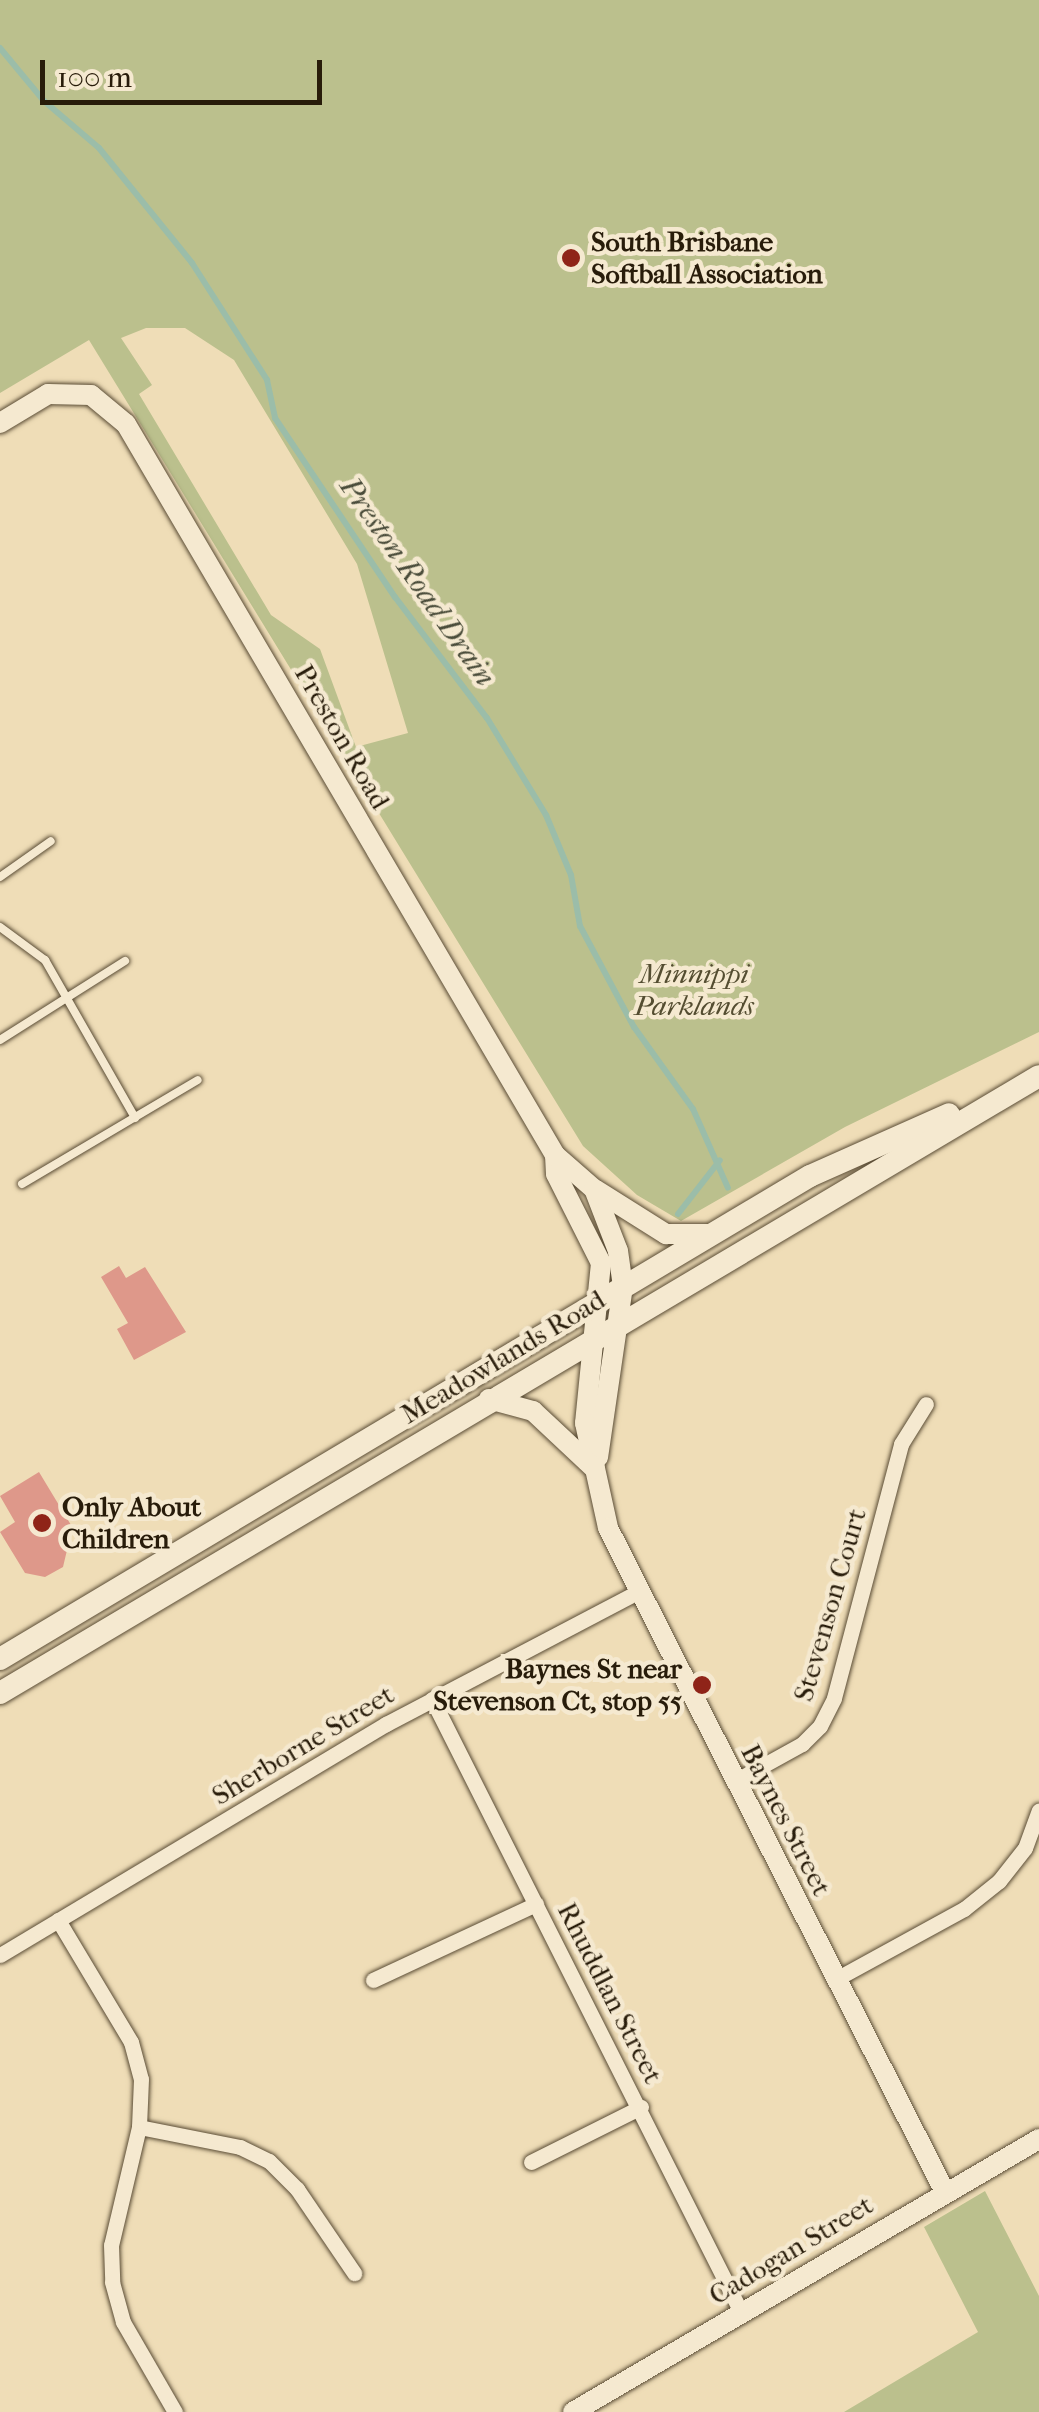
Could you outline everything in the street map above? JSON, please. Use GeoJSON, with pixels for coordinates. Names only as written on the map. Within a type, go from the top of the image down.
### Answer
{"type":"FeatureCollection","features":[{"type":"Feature","properties":{"kind":"main road","name":"Meadowlands Road"},"geometry":{"type":"LineString","coordinates":[[0,1659],[810,1176],[1039,1075]]}},
{"type":"Feature","properties":{"kind":"main road","name":"Meadowlands Road"},"geometry":{"type":"LineString","coordinates":[[0,1693],[1039,1075]]}},
{"type":"Feature","properties":{"kind":"street","name":"Preston Road"},"geometry":{"type":"LineString","coordinates":[[0,423],[48,394],[92,395],[126,424],[555,1154],[594,1189],[616,1242],[623,1286]]}},
{"type":"Feature","properties":{"kind":"street","name":"Preston Road"},"geometry":{"type":"LineString","coordinates":[[555,1154],[556,1174],[601,1263],[600,1300]]}},
{"type":"Feature","properties":{"kind":"street"},"geometry":{"type":"LineString","coordinates":[[594,1189],[666,1234],[714,1233]]}},
{"type":"Feature","properties":{"kind":"street","name":"Baynes Street"},"geometry":{"type":"LineString","coordinates":[[595,1469],[623,1286]]}},
{"type":"Feature","properties":{"kind":"street","name":"Baynes Street"},"geometry":{"type":"LineString","coordinates":[[600,1300],[585,1423],[608,1528],[944,2190]]}},
{"type":"Feature","properties":{"kind":"street"},"geometry":{"type":"LineString","coordinates":[[489,1400],[533,1411],[595,1469]]}},
{"type":"Feature","properties":{"kind":"street","name":"Stevenson Court"},"geometry":{"type":"LineString","coordinates":[[735,1781],[802,1744],[820,1726],[834,1698],[901,1444],[926,1404]]}},
{"type":"Feature","properties":{"kind":"street","name":"Sherborne Street"},"geometry":{"type":"LineString","coordinates":[[0,1956],[432,1699],[639,1590]]}},
{"type":"Feature","properties":{"kind":"street","name":"Rhuddlan Street"},"geometry":{"type":"LineString","coordinates":[[432,1699],[741,2312]]}},
{"type":"Feature","properties":{"kind":"street"},"geometry":{"type":"LineString","coordinates":[[836,1980],[964,1909],[1032,1850],[1039,1810]]}},
{"type":"Feature","properties":{"kind":"street"},"geometry":{"type":"LineString","coordinates":[[372,1980],[536,1904]]}},
{"type":"Feature","properties":{"kind":"street"},"geometry":{"type":"LineString","coordinates":[[58,1920],[131,2042],[141,2079],[139,2126],[111,2245],[112,2282],[123,2322],[175,2412]]}},
{"type":"Feature","properties":{"kind":"street"},"geometry":{"type":"LineString","coordinates":[[531,2162],[640,2107]]}},
{"type":"Feature","properties":{"kind":"street"},"geometry":{"type":"LineString","coordinates":[[139,2126],[240,2147],[269,2161],[297,2189],[354,2274]]}},
{"type":"Feature","properties":{"kind":"street","name":"Cadogan Street"},"geometry":{"type":"LineString","coordinates":[[573,2412],[944,2190],[1039,2139]]}},
{"type":"Feature","properties":{"kind":"lane"},"geometry":{"type":"LineString","coordinates":[[0,877],[51,841]]}},
{"type":"Feature","properties":{"kind":"lane"},"geometry":{"type":"LineString","coordinates":[[0,927],[45,960],[135,1118]]}},
{"type":"Feature","properties":{"kind":"lane"},"geometry":{"type":"LineString","coordinates":[[0,1040],[125,960]]}},
{"type":"Feature","properties":{"kind":"lane"},"geometry":{"type":"LineString","coordinates":[[22,1184],[198,1080]]}},
{"type":"Feature","properties":{"kind":"green space","name":"Minnippi Parklands"},"geometry":{"type":"Polygon","coordinates":[[[0,0],[1039,0],[1039,1032],[845,1127],[681,1221],[637,1195],[583,1146],[89,340],[0,393],[0,0]],[[146,328],[121,338],[152,385],[139,394],[271,615],[320,649],[356,747],[408,733],[357,564],[234,360],[185,328],[146,328]]]}},
{"type":"Feature","properties":{"kind":"green space"},"geometry":{"type":"Polygon","coordinates":[[[985,2191],[1039,2296],[1039,2412],[844,2412],[978,2332],[924,2227],[985,2191]]]}},
{"type":"Feature","properties":{"kind":"building"},"geometry":{"type":"Polygon","coordinates":[[[119,1266],[126,1278],[145,1267],[186,1332],[134,1360],[117,1329],[128,1323],[101,1277],[119,1266]]]}},
{"type":"Feature","properties":{"kind":"building","name":"Only About Children"},"geometry":{"type":"Polygon","coordinates":[[[39,1472],[71,1525],[60,1532],[68,1546],[63,1567],[45,1577],[25,1573],[0,1532],[15,1522],[0,1496],[39,1472]]]}},
{"type":"Feature","properties":{"kind":"waterway","name":"Preston Road Drain"},"geometry":{"type":"LineString","coordinates":[[0,48],[44,101],[99,148],[192,263],[267,380],[275,418],[395,597],[487,718],[546,815],[571,875],[580,926],[634,1027],[693,1109],[728,1188]]}},
{"type":"Feature","properties":{"kind":"waterway"},"geometry":{"type":"LineString","coordinates":[[678,1214],[720,1160]]}},
{"type":"Feature","properties":{"kind":"place","name":"South Brisbane Softball Association"},"geometry":{"type":"Point","coordinates":[571,258]}},
{"type":"Feature","properties":{"kind":"place","name":"Only About Children"},"geometry":{"type":"Point","coordinates":[42,1523]}},
{"type":"Feature","properties":{"kind":"place","name":"Baynes St near Stevenson Ct, stop 55"},"geometry":{"type":"Point","coordinates":[702,1685]}}]}
